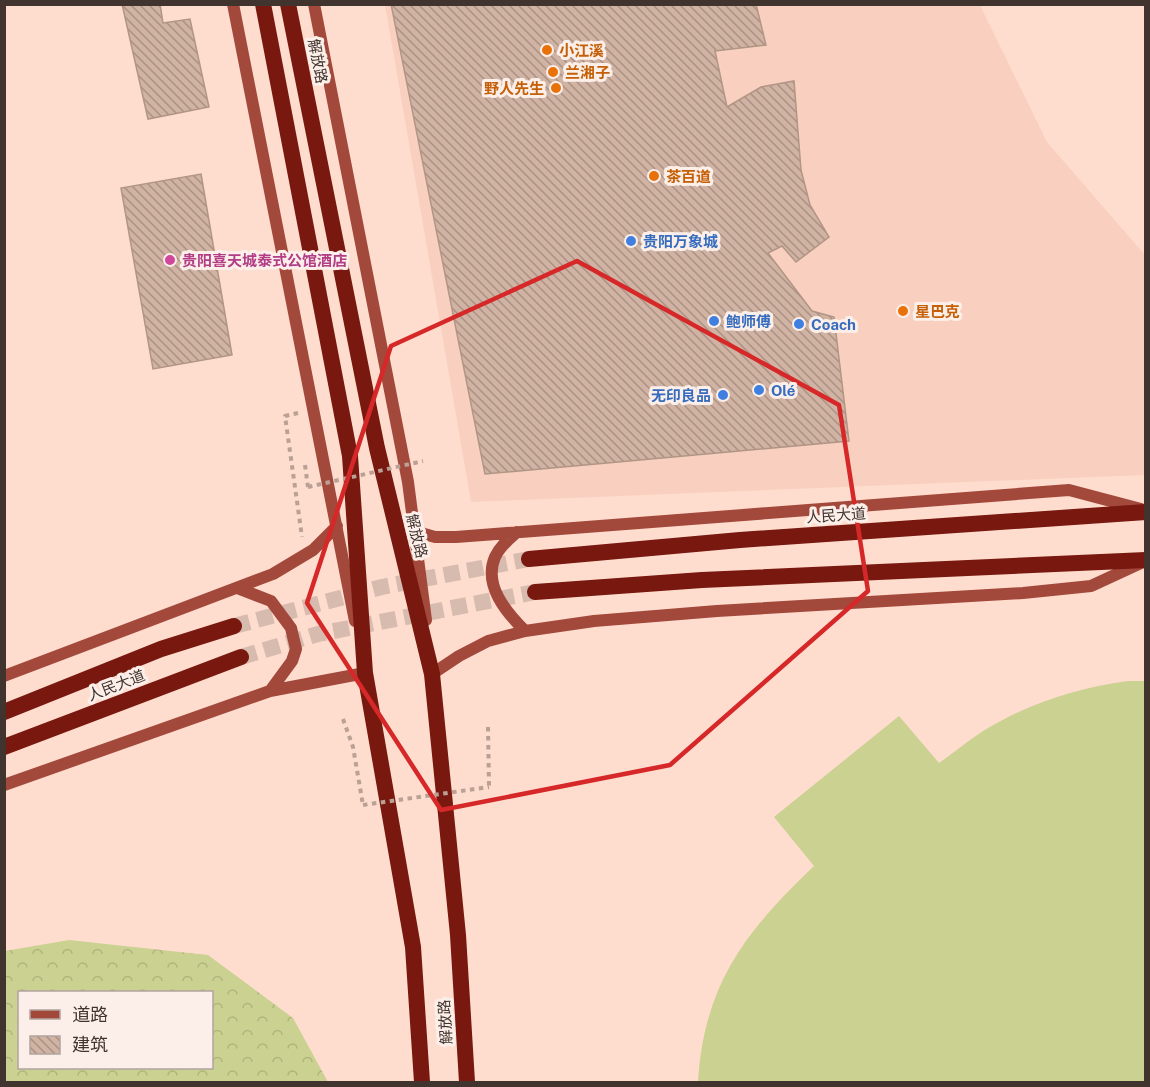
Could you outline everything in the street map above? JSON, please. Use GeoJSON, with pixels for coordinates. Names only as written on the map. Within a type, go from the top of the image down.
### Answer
{"type":"FeatureCollection","features":[{"type":"Feature","properties":{"kind":"highway","name":"解放路"},"geometry":{"type":"LineString","coordinates":[[263,4],[350,456],[364,673],[413,947],[422,1083]]}},
{"type":"Feature","properties":{"kind":"highway","name":"解放路"},"geometry":{"type":"LineString","coordinates":[[288,4],[377,448],[432,674],[458,935],[467,1083]]}},
{"type":"Feature","properties":{"kind":"highway","name":"人民大道"},"geometry":{"type":"LineString","coordinates":[[529,559],[740,540],[1146,511]]}},
{"type":"Feature","properties":{"kind":"highway"},"geometry":{"type":"LineString","coordinates":[[535,592],[702,580],[1146,561]]}},
{"type":"Feature","properties":{"kind":"highway","name":"人民大道"},"geometry":{"type":"LineString","coordinates":[[4,712],[161,649],[234,626]]}},
{"type":"Feature","properties":{"kind":"highway","name":"人民大道"},"geometry":{"type":"LineString","coordinates":[[4,747],[241,657]]}},
{"type":"Feature","properties":{"kind":"main road"},"geometry":{"type":"LineString","coordinates":[[4,785],[270,691],[364,673],[233,4]]}},
{"type":"Feature","properties":{"kind":"main road"},"geometry":{"type":"LineString","coordinates":[[314,4],[408,482],[432,674],[459,656],[488,641],[525,631],[594,621],[717,610],[1023,593],[1091,586],[1146,561]]}},
{"type":"Feature","properties":{"kind":"main road"},"geometry":{"type":"LineString","coordinates":[[414,531],[435,537],[517,532],[1069,490],[1146,511]]}},
{"type":"Feature","properties":{"kind":"main road"},"geometry":{"type":"LineString","coordinates":[[4,676],[273,574],[313,550],[337,526]]}},
{"type":"Feature","properties":{"kind":"main road"},"geometry":{"type":"LineString","coordinates":[[517,532],[504,544],[495,558],[493,578],[495,590],[503,608],[525,631]]}},
{"type":"Feature","properties":{"kind":"main road"},"geometry":{"type":"LineString","coordinates":[[237,588],[271,601],[291,628],[296,648],[292,661],[270,691]]}},
{"type":"Feature","properties":{"kind":"path"},"geometry":{"type":"LineString","coordinates":[[300,423],[298,412],[285,416],[302,538]]}},
{"type":"Feature","properties":{"kind":"path"},"geometry":{"type":"LineString","coordinates":[[304,455],[308,488],[423,461]]}},
{"type":"Feature","properties":{"kind":"path"},"geometry":{"type":"LineString","coordinates":[[343,719],[353,747],[363,805],[489,787],[488,727]]}},
{"type":"Feature","properties":{"kind":"highlighted area"},"geometry":{"type":"Polygon","coordinates":[[[577,261],[839,405],[868,591],[670,765],[441,810],[307,603],[391,346],[577,261]]]}},
{"type":"Feature","properties":{"kind":"shaded area"},"geometry":{"type":"Polygon","coordinates":[[[385,5],[980,5],[1047,142],[1145,255],[1145,475],[471,502],[385,5]]]}},
{"type":"Feature","properties":{"kind":"green space"},"geometry":{"type":"Polygon","coordinates":[[[1128,681],[1146,681],[1145,1082],[698,1082],[702,1047],[709,1016],[732,962],[768,914],[814,866],[774,817],[899,716],[939,763],[982,732],[1022,711],[1073,692],[1128,681]]]}},
{"type":"Feature","properties":{"kind":"green space"},"geometry":{"type":"Polygon","coordinates":[[[69,940],[208,955],[293,1018],[328,1082],[5,1082],[5,951],[69,940]]]}},
{"type":"Feature","properties":{"kind":"building"},"geometry":{"type":"Polygon","coordinates":[[[122,4],[160,4],[163,23],[190,19],[209,107],[148,119],[122,4]]]}},
{"type":"Feature","properties":{"kind":"building","name":"贵阳万象城"},"geometry":{"type":"Polygon","coordinates":[[[391,4],[756,4],[766,45],[715,51],[727,107],[761,87],[794,81],[801,170],[810,205],[829,237],[796,262],[782,246],[768,253],[812,311],[834,317],[849,441],[485,474],[391,4]]]}},
{"type":"Feature","properties":{"kind":"building"},"geometry":{"type":"Polygon","coordinates":[[[201,174],[232,355],[153,369],[121,188],[201,174]]]}},
{"type":"Feature","properties":{"kind":"tunnel"},"geometry":{"type":"LineString","coordinates":[[234,626],[382,587],[529,559]]}},
{"type":"Feature","properties":{"kind":"tunnel"},"geometry":{"type":"LineString","coordinates":[[241,657],[318,634],[535,592]]}},
{"type":"Feature","properties":{"kind":"place","name":"小江溪"},"geometry":{"type":"Point","coordinates":[547,50]}},
{"type":"Feature","properties":{"kind":"place","name":"兰湘子"},"geometry":{"type":"Point","coordinates":[553,72]}},
{"type":"Feature","properties":{"kind":"place","name":"野人先生"},"geometry":{"type":"Point","coordinates":[556,88]}},
{"type":"Feature","properties":{"kind":"place","name":"茶百道"},"geometry":{"type":"Point","coordinates":[654,176]}},
{"type":"Feature","properties":{"kind":"place","name":"贵阳万象城"},"geometry":{"type":"Point","coordinates":[631,241]}},
{"type":"Feature","properties":{"kind":"place","name":"贵阳喜天城泰式公馆酒店"},"geometry":{"type":"Point","coordinates":[170,260]}},
{"type":"Feature","properties":{"kind":"place","name":"星巴克"},"geometry":{"type":"Point","coordinates":[903,311]}},
{"type":"Feature","properties":{"kind":"place","name":"鲍师傅"},"geometry":{"type":"Point","coordinates":[714,321]}},
{"type":"Feature","properties":{"kind":"place","name":"Coach"},"geometry":{"type":"Point","coordinates":[799,324]}},
{"type":"Feature","properties":{"kind":"place","name":"Olé"},"geometry":{"type":"Point","coordinates":[759,390]}},
{"type":"Feature","properties":{"kind":"place","name":"无印良品"},"geometry":{"type":"Point","coordinates":[723,395]}}]}
